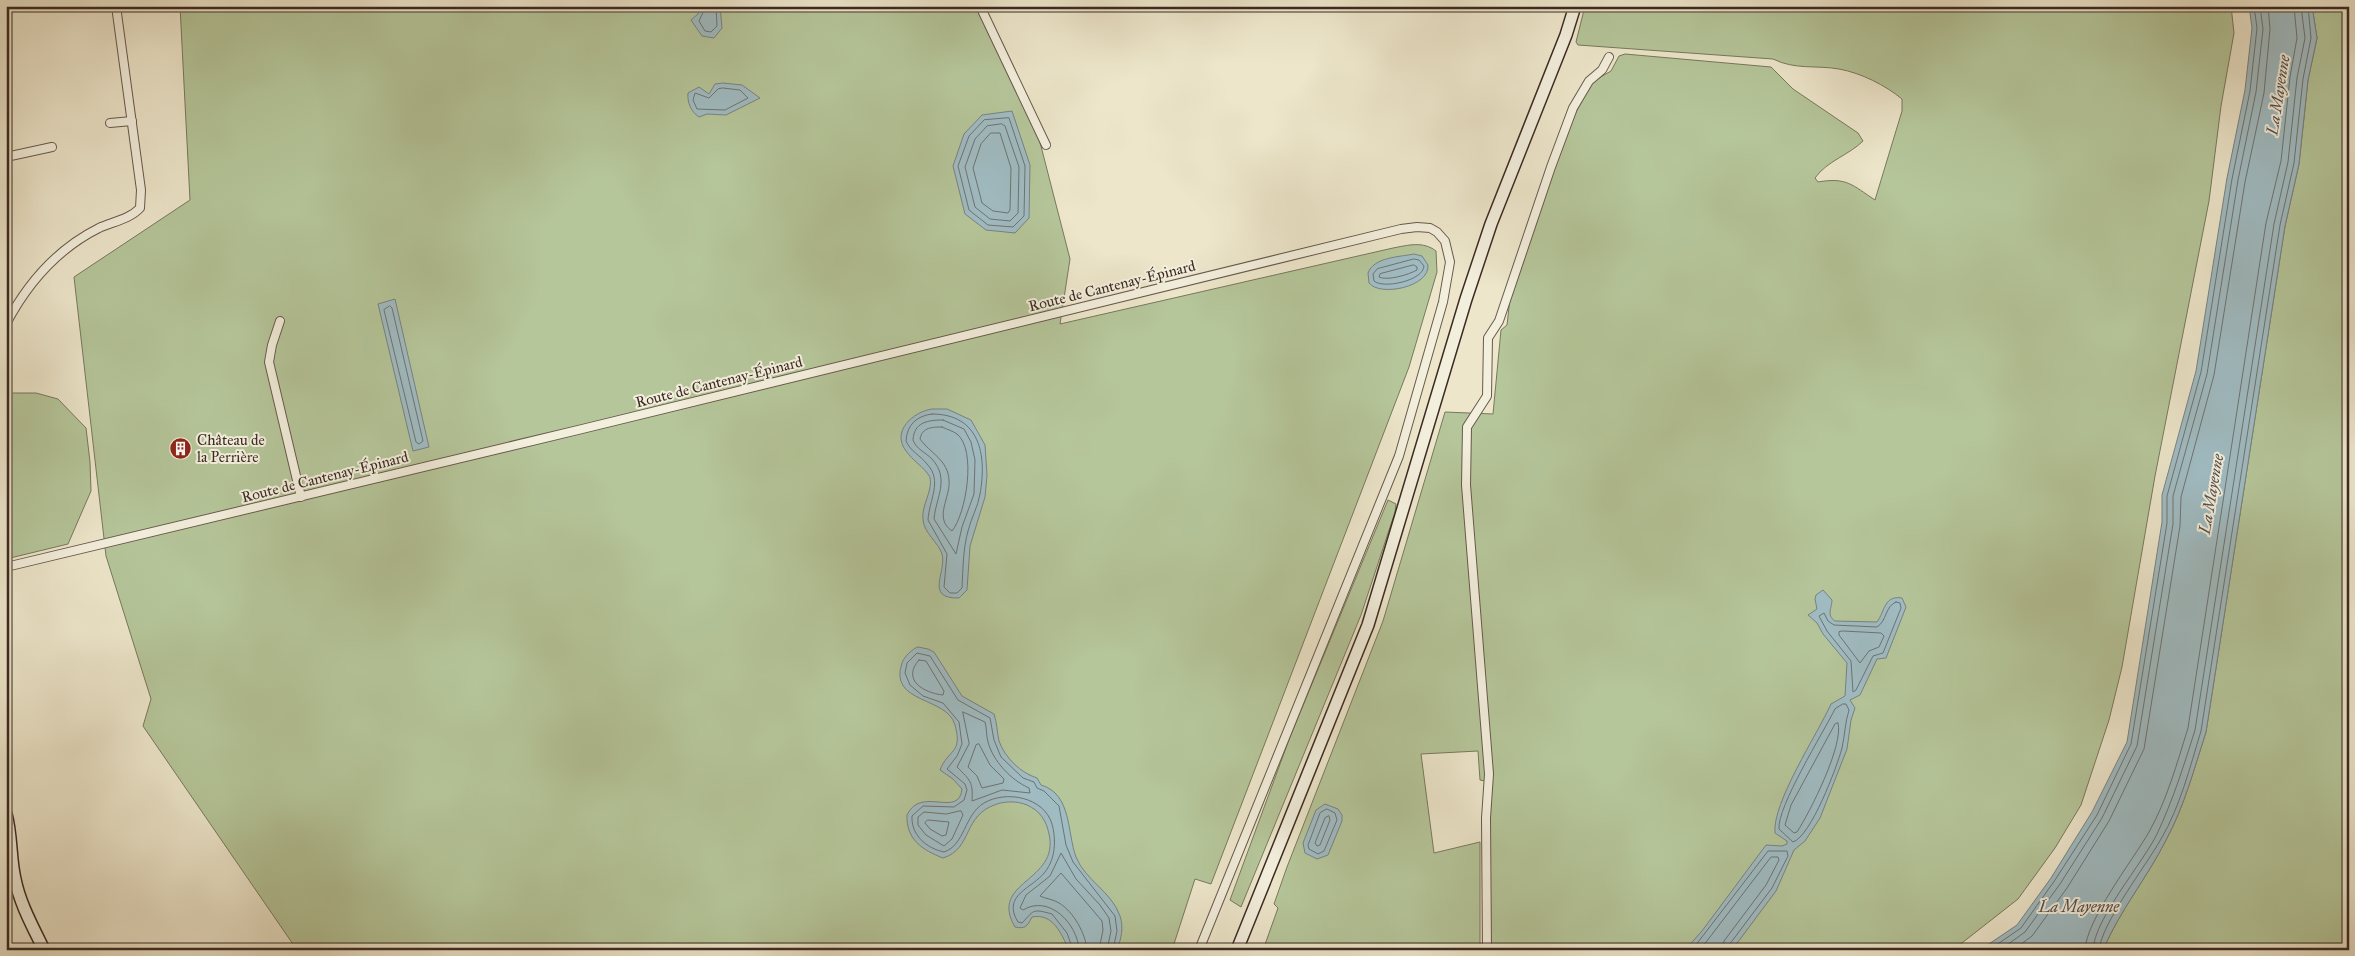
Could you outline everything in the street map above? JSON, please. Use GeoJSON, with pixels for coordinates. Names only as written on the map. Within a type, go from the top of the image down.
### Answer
{"type":"FeatureCollection","features":[{"type":"Feature","properties":{"kind":"main road"},"geometry":{"type":"LineString","coordinates":[[1237,950],[1368,625],[1466,299],[1491,224],[1566,35],[1575,6]]}},
{"type":"Feature","properties":{"kind":"main road"},"geometry":{"type":"LineString","coordinates":[[6,814],[10,831],[14,877],[20,900],[44,950]]}},
{"type":"Feature","properties":{"kind":"street"},"geometry":{"type":"LineString","coordinates":[[6,324],[20,299],[40,272],[71,245],[98,229],[132,215],[140,208],[141,190],[116,6]]}},
{"type":"Feature","properties":{"kind":"street"},"geometry":{"type":"LineString","coordinates":[[980,6],[1046,145]]}},
{"type":"Feature","properties":{"kind":"street"},"geometry":{"type":"LineString","coordinates":[[1487,950],[1486,818],[1489,774],[1466,485],[1467,427],[1487,396],[1488,338],[1500,321],[1551,167],[1574,108],[1590,80],[1602,70],[1609,57]]}},
{"type":"Feature","properties":{"kind":"street"},"geometry":{"type":"LineString","coordinates":[[110,123],[132,121]]}},
{"type":"Feature","properties":{"kind":"street"},"geometry":{"type":"LineString","coordinates":[[6,157],[52,147]]}},
{"type":"Feature","properties":{"kind":"street","name":"Route de Cantenay-Épinard"},"geometry":{"type":"LineString","coordinates":[[6,567],[1401,229],[1417,227],[1437,232],[1445,241],[1450,262],[1443,302],[1399,456],[1199,950]]}},
{"type":"Feature","properties":{"kind":"street"},"geometry":{"type":"LineString","coordinates":[[280,321],[272,345],[269,362],[301,497]]}},
{"type":"Feature","properties":{"kind":"green space"},"geometry":{"type":"Polygon","coordinates":[[[180,6],[977,6],[1034,119],[1070,259],[1060,324],[1393,248],[1421,245],[1436,251],[1437,272],[1409,367],[1211,884],[1195,879],[1172,950],[297,950],[143,726],[151,699],[106,556],[74,277],[190,200],[180,6]]]}},
{"type":"Feature","properties":{"kind":"green space"},"geometry":{"type":"Polygon","coordinates":[[[1585,6],[2231,6],[2234,33],[2221,106],[2209,201],[2155,476],[2122,667],[2109,720],[2081,805],[2055,848],[2018,899],[1953,950],[1489,950],[1490,782],[1480,780],[1478,751],[1421,754],[1434,853],[1480,842],[1480,950],[1263,950],[1278,908],[1274,904],[1287,867],[1383,621],[1445,412],[1493,414],[1501,330],[1507,325],[1510,298],[1553,168],[1573,118],[1592,82],[1611,71],[1619,56],[1625,54],[1771,67],[1793,89],[1858,133],[1863,141],[1820,172],[1815,178],[1818,182],[1843,182],[1855,186],[1875,200],[1902,111],[1902,99],[1888,89],[1872,80],[1847,71],[1789,65],[1773,59],[1578,45],[1576,42],[1585,6]]]}},
{"type":"Feature","properties":{"kind":"green space"},"geometry":{"type":"Polygon","coordinates":[[[2312,6],[2349,6],[2349,950],[2103,950],[2117,921],[2159,854],[2172,827],[2188,788],[2206,732],[2285,226],[2299,164],[2308,80],[2317,38],[2312,6]]]}},
{"type":"Feature","properties":{"kind":"green space"},"geometry":{"type":"Polygon","coordinates":[[[6,393],[36,393],[58,399],[86,428],[91,491],[68,544],[6,559],[6,393]]]}},
{"type":"Feature","properties":{"kind":"green space"},"geometry":{"type":"Polygon","coordinates":[[[1388,500],[1396,504],[1395,512],[1361,615],[1241,907],[1230,900],[1290,737],[1388,500]]]}},
{"type":"Feature","properties":{"kind":"water"},"geometry":{"type":"Polygon","coordinates":[[[702,6],[720,6],[722,28],[714,38],[702,36],[691,20],[698,14],[702,6]]]}},
{"type":"Feature","properties":{"kind":"water","name":"La Mayenne"},"geometry":{"type":"Polygon","coordinates":[[[2249,6],[2312,6],[2317,38],[2308,80],[2299,164],[2285,226],[2206,732],[2188,788],[2172,827],[2159,854],[2117,921],[2103,950],[1980,950],[2017,925],[2051,878],[2092,812],[2127,742],[2162,522],[2162,495],[2196,371],[2227,178],[2245,90],[2252,28],[2249,6]]]}},
{"type":"Feature","properties":{"kind":"water"},"geometry":{"type":"Polygon","coordinates":[[[715,84],[742,85],[760,98],[726,115],[707,114],[699,117],[696,115],[690,106],[688,93],[699,87],[709,94],[715,84]]]}},
{"type":"Feature","properties":{"kind":"water"},"geometry":{"type":"Polygon","coordinates":[[[1012,111],[1030,165],[1029,218],[1015,233],[986,230],[965,214],[953,166],[964,134],[982,115],[1012,111]]]}},
{"type":"Feature","properties":{"kind":"water"},"geometry":{"type":"Polygon","coordinates":[[[1414,254],[1422,256],[1428,265],[1426,273],[1421,279],[1403,288],[1393,289],[1375,287],[1369,283],[1368,273],[1376,264],[1388,259],[1414,254]]]}},
{"type":"Feature","properties":{"kind":"water"},"geometry":{"type":"Polygon","coordinates":[[[395,299],[429,447],[413,451],[378,304],[395,299]]]}},
{"type":"Feature","properties":{"kind":"water"},"geometry":{"type":"Polygon","coordinates":[[[932,409],[947,409],[971,420],[985,445],[987,475],[985,497],[970,546],[967,590],[959,598],[948,597],[942,594],[939,583],[943,561],[942,554],[924,525],[923,514],[930,488],[930,477],[909,455],[902,444],[901,436],[903,430],[911,418],[932,409]]]}},
{"type":"Feature","properties":{"kind":"water"},"geometry":{"type":"Polygon","coordinates":[[[1823,590],[1832,600],[1830,614],[1835,621],[1877,622],[1888,601],[1896,598],[1902,598],[1906,607],[1886,658],[1877,659],[1860,695],[1850,700],[1855,708],[1851,720],[1847,749],[1820,818],[1805,841],[1794,850],[1776,891],[1732,950],[1685,950],[1702,931],[1766,845],[1782,846],[1787,844],[1787,841],[1775,833],[1776,820],[1788,787],[1831,704],[1845,696],[1847,663],[1823,634],[1817,623],[1808,615],[1817,609],[1816,595],[1823,590]]]}},
{"type":"Feature","properties":{"kind":"water"},"geometry":{"type":"Polygon","coordinates":[[[918,647],[934,652],[962,696],[994,714],[999,741],[1009,759],[1025,772],[1037,778],[1041,785],[1051,790],[1058,797],[1067,815],[1073,847],[1080,865],[1111,900],[1120,916],[1122,933],[1117,950],[1069,950],[1063,937],[1051,921],[1046,918],[1032,917],[1027,925],[1021,928],[1015,927],[1009,912],[1010,900],[1017,890],[1045,862],[1050,850],[1046,824],[1042,816],[1032,807],[1008,802],[986,809],[972,824],[959,847],[952,854],[943,858],[922,847],[912,837],[907,823],[907,815],[913,806],[921,802],[954,802],[959,798],[962,789],[953,779],[940,770],[943,763],[954,751],[957,741],[955,725],[950,716],[911,693],[903,686],[900,676],[902,663],[911,651],[918,647]]]}},
{"type":"Feature","properties":{"kind":"water"},"geometry":{"type":"Polygon","coordinates":[[[1325,804],[1338,809],[1342,815],[1342,821],[1328,855],[1317,859],[1305,853],[1303,843],[1316,810],[1325,804]]]}},
{"type":"Feature","properties":{"kind":"place","name":"Château de la Perrière"},"geometry":{"type":"Point","coordinates":[181,449]}}]}
